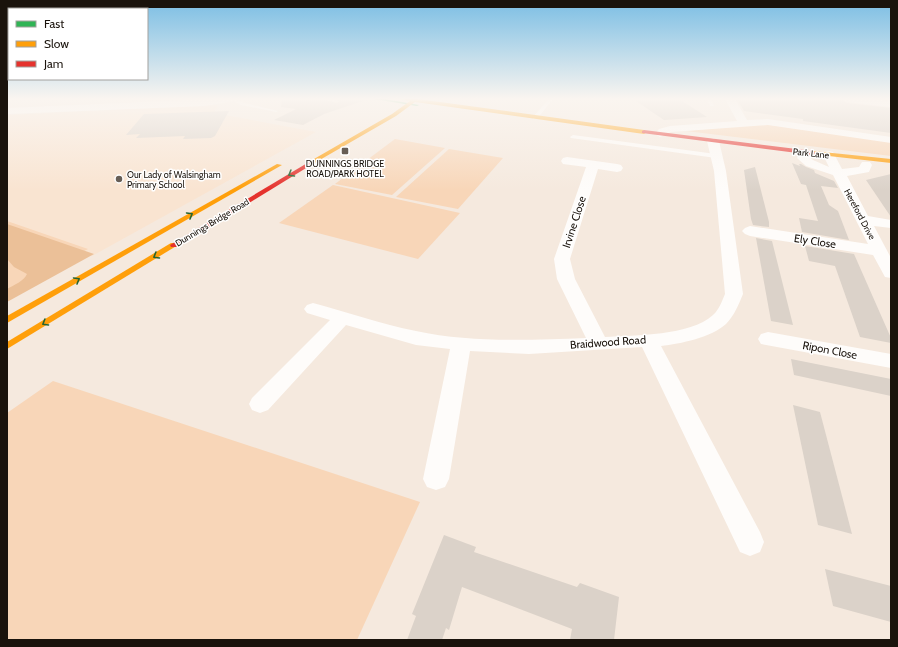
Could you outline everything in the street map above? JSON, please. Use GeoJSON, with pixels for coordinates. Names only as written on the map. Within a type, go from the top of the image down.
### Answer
{"type":"FeatureCollection","features":[{"type":"Feature","properties":{"kind":"main road","name":"Dunnings Bridge Road"},"geometry":{"type":"LineString","coordinates":[[7,346],[369,129]]}},
{"type":"Feature","properties":{"kind":"main road","name":"Park Lane"},"geometry":{"type":"LineString","coordinates":[[622,129],[660,134],[714,148],[829,155],[891,162]]}},
{"type":"Feature","properties":{"kind":"main road","name":"Dunnings Bridge Road"},"geometry":{"type":"LineString","coordinates":[[7,320],[287,160]]}},
{"type":"Feature","properties":{"kind":"street","name":"Park Lane"},"geometry":{"type":"LineString","coordinates":[[660,134],[663,131],[669,129]]}},
{"type":"Feature","properties":{"kind":"street","name":"Park Lane"},"geometry":{"type":"LineString","coordinates":[[820,129],[891,140]]}},
{"type":"Feature","properties":{"kind":"street","name":"Braidwood Road"},"geometry":{"type":"LineString","coordinates":[[313,309],[416,338],[461,344],[529,347],[599,344],[673,338],[699,331],[719,320],[728,308],[734,294],[720,171],[714,148]]}},
{"type":"Feature","properties":{"kind":"street","name":"Hereford Drive"},"geometry":{"type":"LineString","coordinates":[[829,155],[891,273]]}},
{"type":"Feature","properties":{"kind":"street"},"geometry":{"type":"LineString","coordinates":[[803,158],[806,162],[838,172],[848,173],[862,170],[865,169],[866,165]]}},
{"type":"Feature","properties":{"kind":"street"},"geometry":{"type":"LineString","coordinates":[[567,161],[618,168]]}},
{"type":"Feature","properties":{"kind":"street","name":"Irvine Close"},"geometry":{"type":"LineString","coordinates":[[593,165],[562,260],[566,279],[599,344]]}},
{"type":"Feature","properties":{"kind":"street"},"geometry":{"type":"LineString","coordinates":[[864,220],[891,224]]}},
{"type":"Feature","properties":{"kind":"street","name":"Ely Close"},"geometry":{"type":"LineString","coordinates":[[750,231],[880,251]]}},
{"type":"Feature","properties":{"kind":"street"},"geometry":{"type":"LineString","coordinates":[[260,404],[342,318]]}},
{"type":"Feature","properties":{"kind":"street","name":"Ripon Close"},"geometry":{"type":"LineString","coordinates":[[768,339],[891,361]]}},
{"type":"Feature","properties":{"kind":"street"},"geometry":{"type":"LineString","coordinates":[[648,340],[750,542]]}},
{"type":"Feature","properties":{"kind":"street"},"geometry":{"type":"LineString","coordinates":[[436,479],[461,344]]}},
{"type":"Feature","properties":{"kind":"lane","name":"Park Lane"},"geometry":{"type":"LineString","coordinates":[[573,137],[714,148]]}},
{"type":"Feature","properties":{"kind":"shaded area","name":"Our Lady of Walsingham Primary School"},"geometry":{"type":"Polygon","coordinates":[[[7,129],[301,129],[316,132],[92,256],[7,226],[7,129]]]}},
{"type":"Feature","properties":{"kind":"shaded area"},"geometry":{"type":"Polygon","coordinates":[[[706,129],[801,129],[891,142],[891,156],[686,131],[706,129]]]}},
{"type":"Feature","properties":{"kind":"shaded area"},"geometry":{"type":"Polygon","coordinates":[[[395,139],[445,148],[392,195],[335,184],[395,139]]]}},
{"type":"Feature","properties":{"kind":"shaded area"},"geometry":{"type":"Polygon","coordinates":[[[449,149],[503,158],[458,209],[396,197],[449,149]]]}},
{"type":"Feature","properties":{"kind":"shaded area"},"geometry":{"type":"Polygon","coordinates":[[[333,185],[460,213],[418,259],[279,223],[333,185]]]}},
{"type":"Feature","properties":{"kind":"shaded area"},"geometry":{"type":"Polygon","coordinates":[[[7,221],[88,249],[7,293],[7,221]]]}},
{"type":"Feature","properties":{"kind":"shaded area"},"geometry":{"type":"Polygon","coordinates":[[[7,224],[94,254],[7,302],[7,289],[21,281],[27,274],[14,267],[7,259],[7,224]]]}},
{"type":"Feature","properties":{"kind":"shaded area"},"geometry":{"type":"Polygon","coordinates":[[[53,381],[420,502],[357,640],[7,640],[7,413],[53,381]]]}},
{"type":"Feature","properties":{"kind":"building"},"geometry":{"type":"Polygon","coordinates":[[[131,129],[219,129],[215,136],[211,138],[183,139],[185,136],[136,138],[140,134],[126,135],[131,129]]]}},
{"type":"Feature","properties":{"kind":"building"},"geometry":{"type":"Polygon","coordinates":[[[863,129],[891,129],[891,133],[863,129]]]}},
{"type":"Feature","properties":{"kind":"building"},"geometry":{"type":"Polygon","coordinates":[[[792,163],[800,166],[799,164],[801,164],[814,170],[815,173],[834,181],[838,188],[821,186],[829,205],[838,211],[849,240],[802,232],[799,218],[818,221],[806,185],[801,184],[792,163]]]}},
{"type":"Feature","properties":{"kind":"building"},"geometry":{"type":"Polygon","coordinates":[[[755,167],[769,227],[753,225],[751,219],[744,170],[755,167]]]}},
{"type":"Feature","properties":{"kind":"building"},"geometry":{"type":"Polygon","coordinates":[[[891,174],[891,217],[866,180],[891,174]]]}},
{"type":"Feature","properties":{"kind":"building"},"geometry":{"type":"Polygon","coordinates":[[[756,238],[772,241],[793,325],[771,321],[756,238]]]}},
{"type":"Feature","properties":{"kind":"building"},"geometry":{"type":"Polygon","coordinates":[[[805,246],[854,254],[891,338],[891,343],[860,337],[835,266],[809,261],[805,246]]]}},
{"type":"Feature","properties":{"kind":"building"},"geometry":{"type":"Polygon","coordinates":[[[791,359],[891,379],[891,396],[794,375],[791,359]]]}},
{"type":"Feature","properties":{"kind":"building"},"geometry":{"type":"Polygon","coordinates":[[[793,405],[820,412],[852,534],[818,525],[793,405]]]}},
{"type":"Feature","properties":{"kind":"building"},"geometry":{"type":"Polygon","coordinates":[[[444,535],[476,547],[474,552],[577,587],[580,583],[619,597],[614,640],[570,640],[572,629],[462,587],[449,630],[446,628],[442,640],[407,640],[416,616],[412,614],[444,535]]]}},
{"type":"Feature","properties":{"kind":"building"},"geometry":{"type":"Polygon","coordinates":[[[825,569],[891,586],[891,622],[833,606],[825,569]]]}},
{"type":"Feature","properties":{"kind":"traffic: slow"},"geometry":{"type":"LineString","coordinates":[[309,164],[369,129]]}},
{"type":"Feature","properties":{"kind":"traffic: slow"},"geometry":{"type":"LineString","coordinates":[[624,129],[644,132]]}},
{"type":"Feature","properties":{"kind":"traffic: slow"},"geometry":{"type":"LineString","coordinates":[[813,153],[891,161]]}},
{"type":"Feature","properties":{"kind":"traffic: slow"},"geometry":{"type":"LineString","coordinates":[[7,320],[279,165]]}},
{"type":"Feature","properties":{"kind":"traffic: slow"},"geometry":{"type":"LineString","coordinates":[[7,346],[174,245]]}},
{"type":"Feature","properties":{"kind":"traffic: jam"},"geometry":{"type":"LineString","coordinates":[[644,132],[813,153]]}},
{"type":"Feature","properties":{"kind":"traffic: jam"},"geometry":{"type":"LineString","coordinates":[[174,245],[309,164]]}},
{"type":"Feature","properties":{"kind":"place","name":"DUNNINGS BRIDGE ROAD/PARK HOTEL"},"geometry":{"type":"Point","coordinates":[345,151]}},
{"type":"Feature","properties":{"kind":"place","name":"Our Lady of Walsingham Primary School"},"geometry":{"type":"Point","coordinates":[119,179]}}]}
